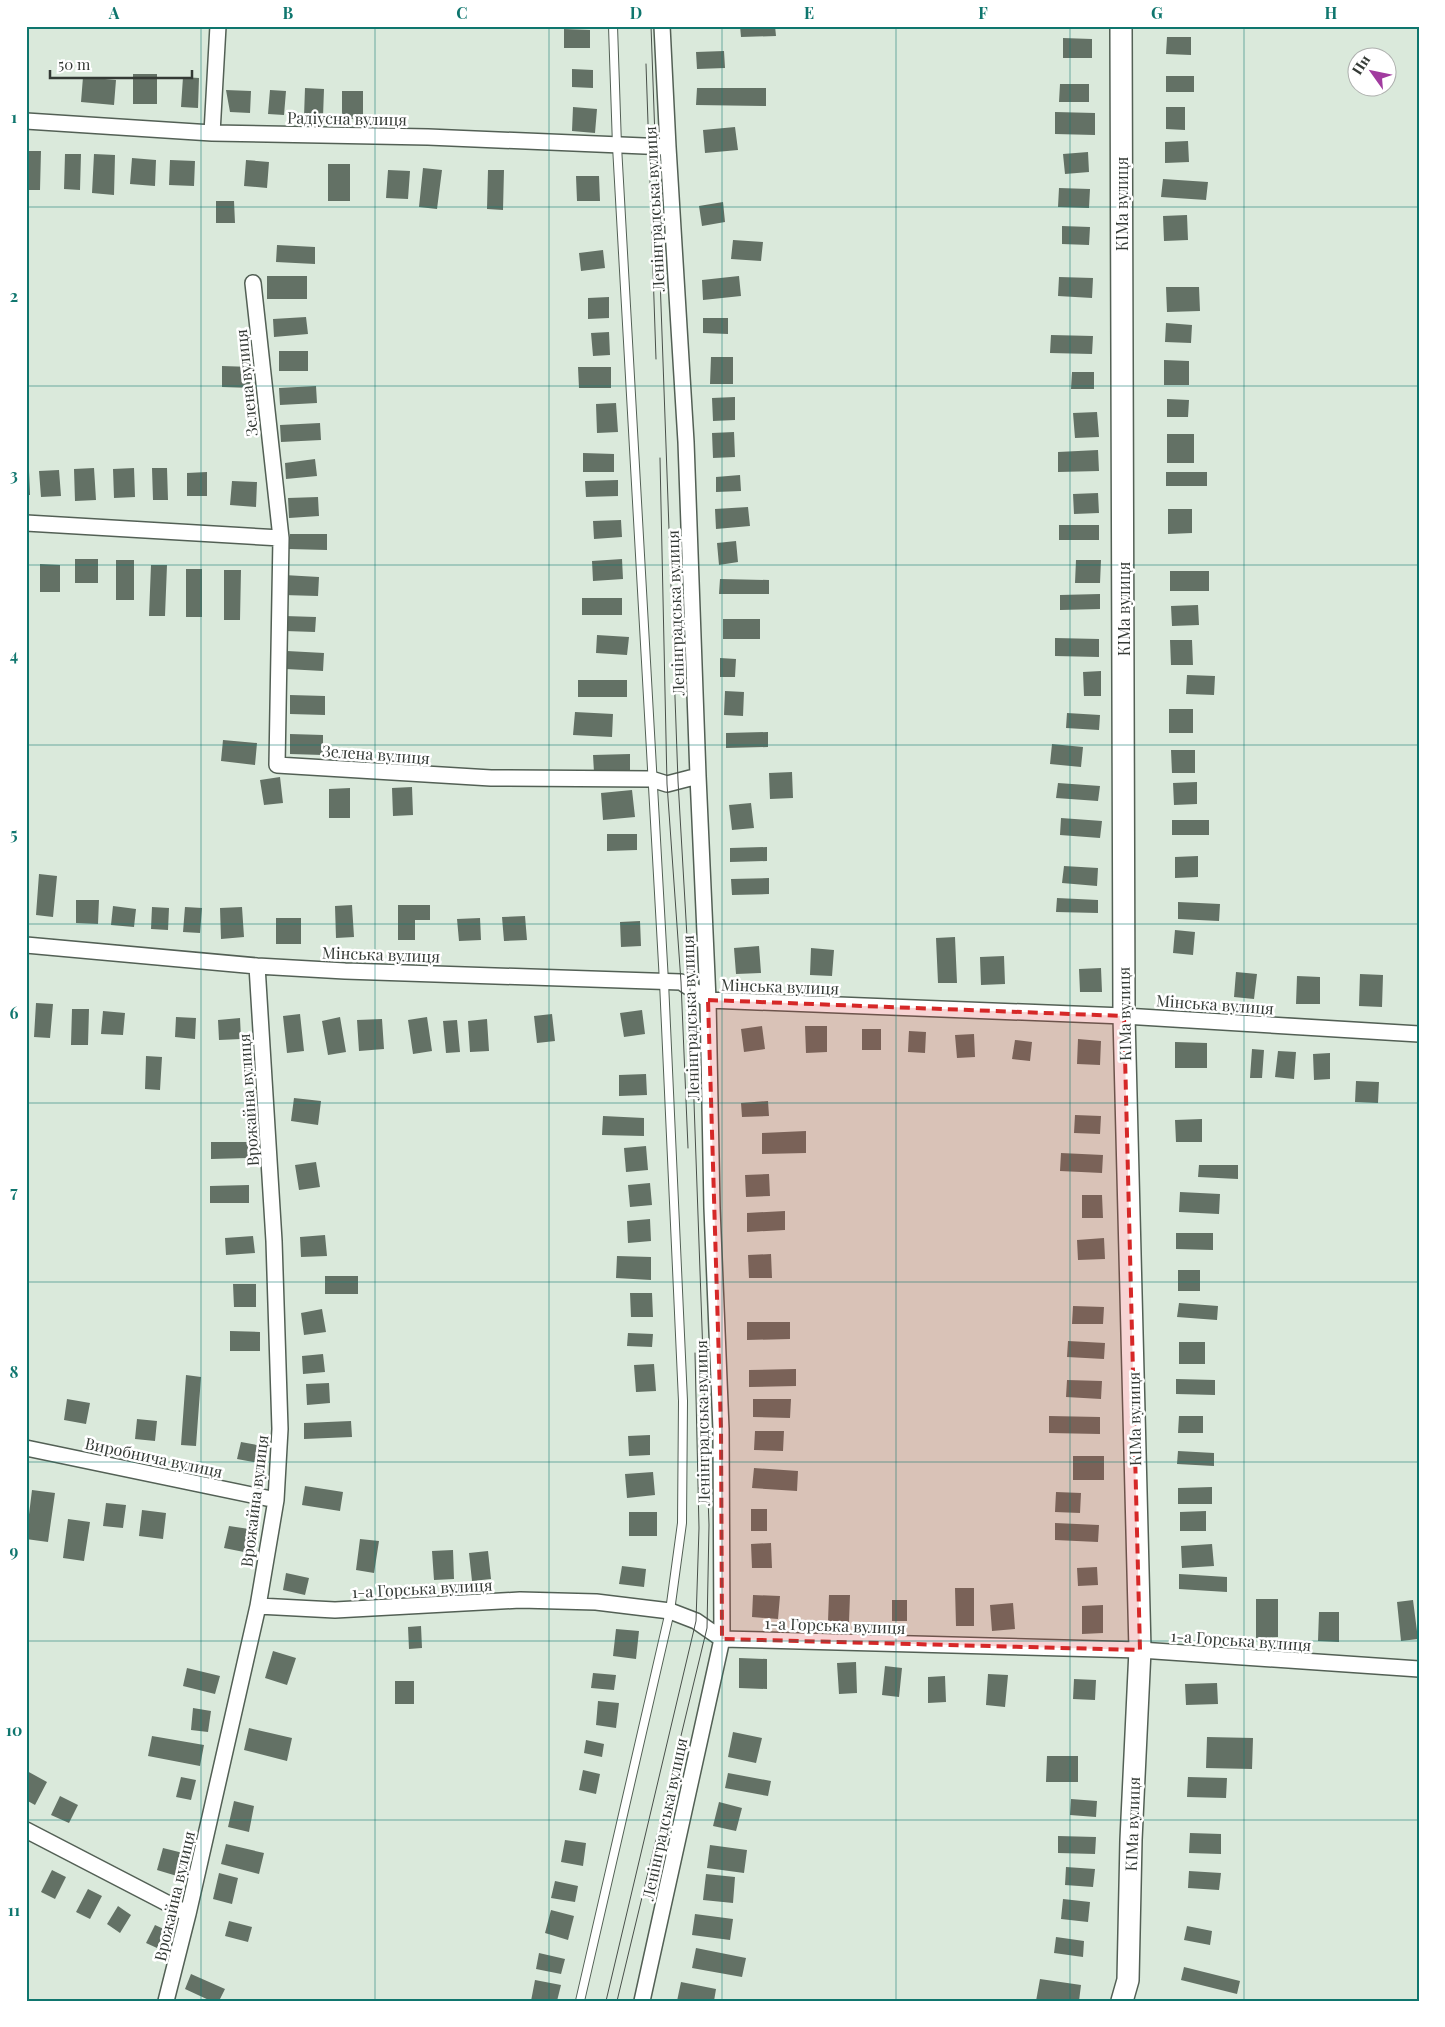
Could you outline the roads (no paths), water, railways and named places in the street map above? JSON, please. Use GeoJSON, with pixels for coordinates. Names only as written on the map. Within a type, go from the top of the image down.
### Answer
{"type":"FeatureCollection","features":[{"type":"Feature","properties":{"kind":"street"},"geometry":{"type":"LineString","coordinates":[[212,133],[218,26]]}},
{"type":"Feature","properties":{"kind":"street","name":"Ленінградська вулиця"},"geometry":{"type":"LineString","coordinates":[[642,2001],[722,1639],[721,1429],[712,1208],[708,1000],[686,442],[662,26]]}},
{"type":"Feature","properties":{"kind":"street","name":"КІМа вулиця"},"geometry":{"type":"LineString","coordinates":[[1121,26],[1124,1016],[1140,1650],[1131,1840],[1128,1980],[1122,2001]]}},
{"type":"Feature","properties":{"kind":"street","name":"Радіусна вулиця"},"geometry":{"type":"LineString","coordinates":[[26,121],[212,133],[428,137],[668,147]]}},
{"type":"Feature","properties":{"kind":"street","name":"Зелена вулиця"},"geometry":{"type":"LineString","coordinates":[[253,283],[281,538],[277,765],[492,778],[651,779],[667,784],[698,776]]}},
{"type":"Feature","properties":{"kind":"street"},"geometry":{"type":"LineString","coordinates":[[26,523],[281,538]]}},
{"type":"Feature","properties":{"kind":"street","name":"Мінська вулиця"},"geometry":{"type":"LineString","coordinates":[[26,945],[257,966],[345,971],[681,982],[708,1000],[1124,1016],[1419,1034]]}},
{"type":"Feature","properties":{"kind":"street","name":"Врожайна вулиця"},"geometry":{"type":"LineString","coordinates":[[166,2001],[188,1914],[258,1606],[276,1500],[280,1429],[274,1241],[257,966]]}},
{"type":"Feature","properties":{"kind":"street","name":"Виробнича вулиця"},"geometry":{"type":"LineString","coordinates":[[26,1448],[276,1500]]}},
{"type":"Feature","properties":{"kind":"street","name":"1-а Горська вулиця"},"geometry":{"type":"LineString","coordinates":[[258,1606],[335,1610],[520,1600],[596,1602],[670,1611],[696,1621],[722,1639],[1140,1650],[1419,1669]]}},
{"type":"Feature","properties":{"kind":"street"},"geometry":{"type":"LineString","coordinates":[[26,1830],[188,1914]]}},
{"type":"Feature","properties":{"kind":"lane"},"geometry":{"type":"LineString","coordinates":[[580,2001],[670,1611],[682,1523],[683,1400],[664,982],[651,779],[617,146],[613,26]]}},
{"type":"Feature","properties":{"kind":"tram line"},"geometry":{"type":"LineString","coordinates":[[617,2001],[707,1628],[709,1525],[690,989],[678,781],[651,26]]}},
{"type":"Feature","properties":{"kind":"tram line"},"geometry":{"type":"LineString","coordinates":[[646,64],[656,359]]}},
{"type":"Feature","properties":{"kind":"tram line"},"geometry":{"type":"LineString","coordinates":[[660,458],[667,784],[681,982],[688,1148]]}},
{"type":"Feature","properties":{"kind":"tram line"},"geometry":{"type":"LineString","coordinates":[[606,2001],[696,1621],[699,1528],[695,1353]]}}]}
